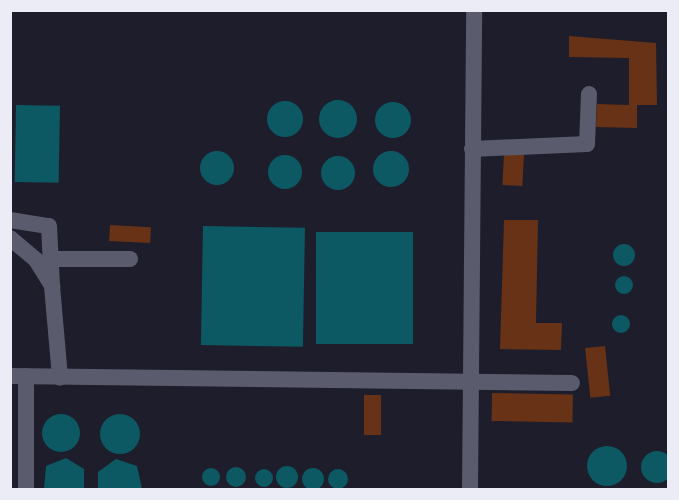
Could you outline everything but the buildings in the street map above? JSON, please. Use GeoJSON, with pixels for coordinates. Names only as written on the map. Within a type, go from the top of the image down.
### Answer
{"type":"FeatureCollection","features":[{"type":"Feature","properties":{"kind":"lane"},"geometry":{"type":"LineString","coordinates":[[470,489],[474,10]]}},
{"type":"Feature","properties":{"kind":"lane"},"geometry":{"type":"LineString","coordinates":[[472,149],[587,144],[589,94]]}},
{"type":"Feature","properties":{"kind":"lane"},"geometry":{"type":"LineString","coordinates":[[10,220],[49,226],[60,378]]}},
{"type":"Feature","properties":{"kind":"lane"},"geometry":{"type":"LineString","coordinates":[[10,238],[36,260],[52,286]]}},
{"type":"Feature","properties":{"kind":"lane"},"geometry":{"type":"LineString","coordinates":[[51,259],[130,259]]}},
{"type":"Feature","properties":{"kind":"lane"},"geometry":{"type":"LineString","coordinates":[[26,489],[18,376],[572,383]]}},
{"type":"Feature","properties":{"kind":"water"},"geometry":{"type":"Polygon","coordinates":[[[338,100],[345,101],[351,106],[356,112],[356,126],[351,132],[345,137],[338,138],[331,137],[325,132],[320,126],[319,119],[320,112],[325,106],[331,101],[338,100]]]}},
{"type":"Feature","properties":{"kind":"water"},"geometry":{"type":"Polygon","coordinates":[[[285,101],[298,106],[303,119],[298,132],[285,137],[272,132],[267,119],[272,106],[285,101]]]}},
{"type":"Feature","properties":{"kind":"water"},"geometry":{"type":"Polygon","coordinates":[[[393,102],[406,107],[411,120],[406,133],[393,138],[380,133],[375,120],[380,107],[393,102]]]}},
{"type":"Feature","properties":{"kind":"water"},"geometry":{"type":"Polygon","coordinates":[[[16,105],[60,106],[59,183],[15,182],[16,105]]]}},
{"type":"Feature","properties":{"kind":"water"},"geometry":{"type":"Polygon","coordinates":[[[217,151],[229,156],[234,168],[229,180],[217,185],[205,180],[200,168],[205,156],[217,151]]]}},
{"type":"Feature","properties":{"kind":"water"},"geometry":{"type":"Polygon","coordinates":[[[391,151],[403,157],[409,169],[403,181],[391,187],[379,181],[373,169],[379,157],[391,151]]]}},
{"type":"Feature","properties":{"kind":"water"},"geometry":{"type":"Polygon","coordinates":[[[285,155],[297,160],[302,172],[297,184],[285,189],[273,184],[268,172],[273,160],[285,155]]]}},
{"type":"Feature","properties":{"kind":"water"},"geometry":{"type":"Polygon","coordinates":[[[338,156],[350,161],[355,173],[350,185],[338,190],[326,185],[321,173],[326,161],[338,156]]]}},
{"type":"Feature","properties":{"kind":"water"},"geometry":{"type":"Polygon","coordinates":[[[203,226],[305,228],[303,347],[201,345],[203,226]]]}},
{"type":"Feature","properties":{"kind":"water"},"geometry":{"type":"Polygon","coordinates":[[[316,232],[413,232],[413,344],[316,344],[316,232]]]}},
{"type":"Feature","properties":{"kind":"water"},"geometry":{"type":"Polygon","coordinates":[[[624,244],[634,251],[635,255],[628,265],[624,266],[614,259],[613,255],[620,245],[624,244]]]}},
{"type":"Feature","properties":{"kind":"water"},"geometry":{"type":"Polygon","coordinates":[[[620,276],[628,276],[633,281],[631,292],[620,294],[615,289],[615,281],[620,276]]]}},
{"type":"Feature","properties":{"kind":"water"},"geometry":{"type":"Polygon","coordinates":[[[621,315],[627,318],[630,324],[627,330],[621,333],[615,330],[612,324],[615,318],[621,315]]]}},
{"type":"Feature","properties":{"kind":"water"},"geometry":{"type":"Polygon","coordinates":[[[61,414],[75,419],[80,433],[75,447],[61,452],[47,447],[42,433],[47,419],[61,414]]]}},
{"type":"Feature","properties":{"kind":"water"},"geometry":{"type":"Polygon","coordinates":[[[120,414],[128,415],[134,420],[139,426],[139,442],[134,448],[128,453],[120,454],[112,453],[106,448],[101,442],[100,434],[101,426],[106,420],[112,415],[120,414]]]}},
{"type":"Feature","properties":{"kind":"water"},"geometry":{"type":"Polygon","coordinates":[[[607,446],[615,447],[621,452],[626,458],[626,474],[621,480],[615,485],[607,486],[599,485],[593,480],[588,474],[587,466],[588,458],[593,452],[599,447],[607,446]]]}},
{"type":"Feature","properties":{"kind":"water"},"geometry":{"type":"Polygon","coordinates":[[[657,451],[668,456],[673,467],[668,478],[657,483],[646,478],[641,467],[646,456],[657,451]]]}},
{"type":"Feature","properties":{"kind":"water"},"geometry":{"type":"Polygon","coordinates":[[[66,458],[84,469],[84,489],[44,489],[46,466],[66,458]]]}},
{"type":"Feature","properties":{"kind":"water"},"geometry":{"type":"Polygon","coordinates":[[[116,459],[137,466],[142,489],[98,489],[98,472],[116,459]]]}},
{"type":"Feature","properties":{"kind":"water"},"geometry":{"type":"Polygon","coordinates":[[[287,466],[295,469],[298,477],[295,485],[287,488],[279,485],[276,477],[279,469],[287,466]]]}},
{"type":"Feature","properties":{"kind":"water"},"geometry":{"type":"Polygon","coordinates":[[[232,467],[240,467],[246,473],[246,481],[240,487],[232,487],[226,481],[226,473],[232,467]]]}},
{"type":"Feature","properties":{"kind":"water"},"geometry":{"type":"Polygon","coordinates":[[[211,468],[217,471],[220,477],[217,483],[211,486],[205,483],[202,477],[205,471],[211,468]]]}},
{"type":"Feature","properties":{"kind":"water"},"geometry":{"type":"Polygon","coordinates":[[[313,468],[321,471],[324,479],[321,487],[313,490],[305,487],[302,479],[305,471],[313,468]]]}},
{"type":"Feature","properties":{"kind":"water"},"geometry":{"type":"Polygon","coordinates":[[[264,469],[270,472],[273,478],[270,484],[264,487],[258,484],[255,478],[258,472],[264,469]]]}},
{"type":"Feature","properties":{"kind":"water"},"geometry":{"type":"Polygon","coordinates":[[[338,469],[345,472],[348,479],[345,486],[338,489],[331,486],[328,479],[331,472],[338,469]]]}}]}
